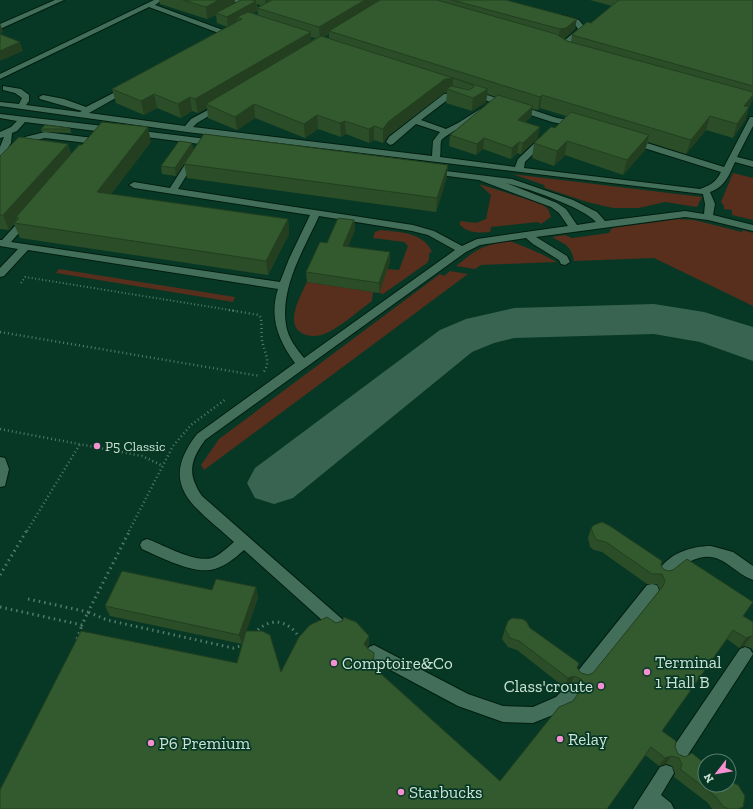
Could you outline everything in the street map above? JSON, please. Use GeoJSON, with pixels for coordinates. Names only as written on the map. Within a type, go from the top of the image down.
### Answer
{"type":"FeatureCollection","features":[{"type":"Feature","properties":{"kind":"street"},"geometry":{"type":"LineString","coordinates":[[0,27],[61,0]]}},
{"type":"Feature","properties":{"kind":"street"},"geometry":{"type":"LineString","coordinates":[[0,77],[159,0]]}},
{"type":"Feature","properties":{"kind":"street"},"geometry":{"type":"LineString","coordinates":[[232,0],[242,6],[270,9],[256,17]]}},
{"type":"Feature","properties":{"kind":"street"},"geometry":{"type":"LineString","coordinates":[[148,5],[208,23],[227,33]]}},
{"type":"Feature","properties":{"kind":"street"},"geometry":{"type":"LineString","coordinates":[[557,16],[576,22],[581,25],[582,29],[567,42],[558,43]]}},
{"type":"Feature","properties":{"kind":"street"},"geometry":{"type":"LineString","coordinates":[[544,39],[558,43],[568,50]]}},
{"type":"Feature","properties":{"kind":"street"},"geometry":{"type":"LineString","coordinates":[[0,66],[12,71]]}},
{"type":"Feature","properties":{"kind":"street"},"geometry":{"type":"LineString","coordinates":[[85,113],[132,85]]}},
{"type":"Feature","properties":{"kind":"street"},"geometry":{"type":"LineString","coordinates":[[454,87],[588,128]]}},
{"type":"Feature","properties":{"kind":"street"},"geometry":{"type":"LineString","coordinates":[[6,88],[18,91],[26,97],[21,107]]}},
{"type":"Feature","properties":{"kind":"street"},"geometry":{"type":"LineString","coordinates":[[390,142],[450,95],[543,124]]}},
{"type":"Feature","properties":{"kind":"street"},"geometry":{"type":"LineString","coordinates":[[43,98],[62,101],[85,113]]}},
{"type":"Feature","properties":{"kind":"street"},"geometry":{"type":"LineString","coordinates":[[187,129],[194,121],[227,101]]}},
{"type":"Feature","properties":{"kind":"street"},"geometry":{"type":"LineString","coordinates":[[435,159],[438,151],[437,142],[447,132],[459,126],[496,101]]}},
{"type":"Feature","properties":{"kind":"street"},"geometry":{"type":"LineString","coordinates":[[0,104],[85,113],[187,129],[705,192],[718,184],[727,171],[747,129],[753,120]]}},
{"type":"Feature","properties":{"kind":"street"},"geometry":{"type":"LineString","coordinates":[[0,116],[21,122],[103,129],[227,145]]}},
{"type":"Feature","properties":{"kind":"street"},"geometry":{"type":"LineString","coordinates":[[416,121],[447,132]]}},
{"type":"Feature","properties":{"kind":"street"},"geometry":{"type":"LineString","coordinates":[[519,170],[521,161],[562,121]]}},
{"type":"Feature","properties":{"kind":"street"},"geometry":{"type":"LineString","coordinates":[[0,153],[5,148],[8,140],[4,134],[21,122]]}},
{"type":"Feature","properties":{"kind":"street"},"geometry":{"type":"LineString","coordinates":[[21,122],[28,139]]}},
{"type":"Feature","properties":{"kind":"street"},"geometry":{"type":"LineString","coordinates":[[81,155],[103,129]]}},
{"type":"Feature","properties":{"kind":"street"},"geometry":{"type":"LineString","coordinates":[[36,150],[28,149],[24,145],[28,139],[45,136],[93,141]]}},
{"type":"Feature","properties":{"kind":"street"},"geometry":{"type":"LineString","coordinates":[[623,139],[727,171]]}},
{"type":"Feature","properties":{"kind":"street"},"geometry":{"type":"LineString","coordinates":[[172,191],[204,142]]}},
{"type":"Feature","properties":{"kind":"street"},"geometry":{"type":"LineString","coordinates":[[733,159],[753,164]]}},
{"type":"Feature","properties":{"kind":"street"},"geometry":{"type":"LineString","coordinates":[[420,169],[509,181],[570,202],[594,214],[603,224]]}},
{"type":"Feature","properties":{"kind":"street"},"geometry":{"type":"LineString","coordinates":[[481,177],[554,205],[563,211],[574,228]]}},
{"type":"Feature","properties":{"kind":"street"},"geometry":{"type":"LineString","coordinates":[[134,186],[413,228],[431,233],[462,250]]}},
{"type":"Feature","properties":{"kind":"street"},"geometry":{"type":"LineString","coordinates":[[705,192],[710,198],[710,211],[708,217]]}},
{"type":"Feature","properties":{"kind":"street"},"geometry":{"type":"LineString","coordinates":[[2,243],[31,213]]}},
{"type":"Feature","properties":{"kind":"street"},"geometry":{"type":"LineString","coordinates":[[302,364],[286,340],[281,323],[280,306],[283,286],[316,213]]}},
{"type":"Feature","properties":{"kind":"street"},"geometry":{"type":"LineString","coordinates":[[337,624],[197,500],[187,483],[186,465],[192,450],[201,437],[462,250],[477,242],[527,234],[685,214],[708,217],[753,228]]}},
{"type":"Feature","properties":{"kind":"street"},"geometry":{"type":"LineString","coordinates":[[527,234],[536,242],[563,258],[565,262]]}},
{"type":"Feature","properties":{"kind":"street"},"geometry":{"type":"LineString","coordinates":[[2,243],[283,286]]}},
{"type":"Feature","properties":{"kind":"street"},"geometry":{"type":"LineString","coordinates":[[0,274],[25,247]]}},
{"type":"Feature","properties":{"kind":"street"},"geometry":{"type":"LineString","coordinates":[[0,462],[3,469],[0,482]]}},
{"type":"Feature","properties":{"kind":"street"},"geometry":{"type":"LineString","coordinates":[[147,545],[202,565],[220,561],[244,542]]}},
{"type":"Feature","properties":{"kind":"street"},"geometry":{"type":"LineString","coordinates":[[664,574],[670,566],[687,555],[702,552],[719,553],[738,563],[753,574]]}},
{"type":"Feature","properties":{"kind":"street"},"geometry":{"type":"LineString","coordinates":[[583,676],[652,590]]}},
{"type":"Feature","properties":{"kind":"street"},"geometry":{"type":"LineString","coordinates":[[374,652],[388,661],[464,700],[503,714],[532,715],[562,704],[570,694]]}},
{"type":"Feature","properties":{"kind":"street"},"geometry":{"type":"LineString","coordinates":[[678,755],[745,654]]}},
{"type":"Feature","properties":{"kind":"street"},"geometry":{"type":"LineString","coordinates":[[666,773],[646,803],[666,809]]}},
{"type":"Feature","properties":{"kind":"path"},"geometry":{"type":"LineString","coordinates":[[21,283],[25,278],[259,315],[261,318],[262,341],[268,362],[267,368],[254,380]]}},
{"type":"Feature","properties":{"kind":"path"},"geometry":{"type":"LineString","coordinates":[[0,332],[260,376]]}},
{"type":"Feature","properties":{"kind":"path"},"geometry":{"type":"LineString","coordinates":[[74,645],[88,612],[163,466],[182,433],[192,423],[229,397]]}},
{"type":"Feature","properties":{"kind":"path"},"geometry":{"type":"LineString","coordinates":[[0,429],[142,456],[163,466]]}},
{"type":"Feature","properties":{"kind":"path"},"geometry":{"type":"LineString","coordinates":[[0,575],[80,444]]}},
{"type":"Feature","properties":{"kind":"path"},"geometry":{"type":"LineString","coordinates":[[28,599],[88,612],[107,620],[233,648],[243,646],[249,641]]}},
{"type":"Feature","properties":{"kind":"path"},"geometry":{"type":"LineString","coordinates":[[0,607],[82,625]]}},
{"type":"Feature","properties":{"kind":"path"},"geometry":{"type":"LineString","coordinates":[[251,638],[258,628],[265,624],[275,622],[286,624],[295,630],[300,638],[301,646]]}},
{"type":"Feature","properties":{"kind":"shaded area"},"geometry":{"type":"Polygon","coordinates":[[[733,173],[753,178],[753,220],[732,215],[732,210],[724,209],[721,202],[733,173]]]}},
{"type":"Feature","properties":{"kind":"shaded area"},"geometry":{"type":"Polygon","coordinates":[[[512,174],[702,197],[697,207],[665,202],[639,208],[613,208],[587,202],[545,188],[544,185],[512,174]]]}},
{"type":"Feature","properties":{"kind":"shaded area"},"geometry":{"type":"Polygon","coordinates":[[[479,184],[542,204],[548,209],[551,217],[541,224],[538,222],[491,227],[490,232],[467,230],[460,225],[460,221],[476,223],[486,219],[491,195],[479,184]]]}},
{"type":"Feature","properties":{"kind":"shaded area"},"geometry":{"type":"Polygon","coordinates":[[[678,219],[694,220],[742,232],[743,230],[753,233],[753,306],[654,258],[574,261],[569,248],[552,237],[565,235],[572,238],[609,233],[612,228],[678,219]]]}},
{"type":"Feature","properties":{"kind":"shaded area"},"geometry":{"type":"Polygon","coordinates":[[[380,230],[410,234],[423,240],[432,252],[429,253],[427,263],[383,294],[379,293],[387,269],[399,270],[408,246],[404,242],[373,238],[375,232],[380,230]]]}},
{"type":"Feature","properties":{"kind":"shaded area"},"geometry":{"type":"Polygon","coordinates":[[[508,241],[533,250],[556,262],[481,265],[475,269],[456,266],[480,249],[508,241]]]}},
{"type":"Feature","properties":{"kind":"shaded area"},"geometry":{"type":"Polygon","coordinates":[[[59,269],[235,297],[233,302],[56,273],[59,269]]]}},
{"type":"Feature","properties":{"kind":"shaded area"},"geometry":{"type":"Polygon","coordinates":[[[450,271],[468,274],[204,470],[201,465],[219,439],[440,274],[444,276],[450,271]]]}},
{"type":"Feature","properties":{"kind":"shaded area"},"geometry":{"type":"Polygon","coordinates":[[[307,282],[373,292],[372,301],[333,330],[322,335],[306,335],[299,331],[295,325],[294,319],[297,303],[307,282]]]}},
{"type":"Feature","properties":{"kind":"building"},"geometry":{"type":"Polygon","coordinates":[[[183,0],[219,0],[206,7],[183,0]]]}},
{"type":"Feature","properties":{"kind":"building"},"geometry":{"type":"Polygon","coordinates":[[[241,0],[256,1],[227,17],[216,13],[241,0]]]}},
{"type":"Feature","properties":{"kind":"building"},"geometry":{"type":"Polygon","coordinates":[[[272,0],[365,0],[319,27],[257,8],[272,0]]]}},
{"type":"Feature","properties":{"kind":"building"},"geometry":{"type":"Polygon","coordinates":[[[380,0],[437,0],[556,34],[567,41],[753,92],[753,95],[744,106],[749,107],[737,124],[710,116],[691,140],[542,95],[540,97],[329,31],[380,0]]]}},
{"type":"Feature","properties":{"kind":"building"},"geometry":{"type":"Polygon","coordinates":[[[452,0],[506,0],[577,19],[566,28],[560,29],[452,0]]]}},
{"type":"Feature","properties":{"kind":"building"},"geometry":{"type":"Polygon","coordinates":[[[619,0],[753,0],[753,86],[572,35],[587,22],[591,23],[619,0]]]}},
{"type":"Feature","properties":{"kind":"building"},"geometry":{"type":"Polygon","coordinates":[[[248,12],[311,32],[195,99],[190,97],[178,104],[154,94],[141,101],[112,89],[242,19],[237,17],[248,12]]]}},
{"type":"Feature","properties":{"kind":"building"},"geometry":{"type":"Polygon","coordinates":[[[0,34],[20,42],[0,51],[0,34]]]}},
{"type":"Feature","properties":{"kind":"building"},"geometry":{"type":"Polygon","coordinates":[[[321,36],[488,89],[473,98],[447,89],[451,86],[469,90],[474,87],[473,85],[453,78],[445,79],[388,122],[383,129],[374,126],[369,129],[345,121],[340,123],[317,115],[304,124],[254,104],[235,117],[206,104],[321,36]]]}},
{"type":"Feature","properties":{"kind":"building"},"geometry":{"type":"Polygon","coordinates":[[[498,95],[533,106],[518,120],[540,127],[523,143],[519,142],[512,148],[484,138],[477,144],[450,135],[498,95]]]}},
{"type":"Feature","properties":{"kind":"building"},"geometry":{"type":"Polygon","coordinates":[[[571,112],[649,135],[627,160],[567,141],[557,151],[534,143],[551,127],[555,128],[571,112]]]}},
{"type":"Feature","properties":{"kind":"building"},"geometry":{"type":"Polygon","coordinates":[[[102,122],[148,127],[97,192],[288,219],[266,261],[14,223],[19,218],[16,217],[79,145],[82,145],[102,122]]]}},
{"type":"Feature","properties":{"kind":"building"},"geometry":{"type":"Polygon","coordinates":[[[45,125],[70,128],[70,129],[41,129],[45,125]]]}},
{"type":"Feature","properties":{"kind":"building"},"geometry":{"type":"Polygon","coordinates":[[[204,134],[448,165],[437,198],[184,164],[204,134]]]}},
{"type":"Feature","properties":{"kind":"building"},"geometry":{"type":"Polygon","coordinates":[[[19,137],[68,144],[3,215],[0,215],[0,156],[19,137]]]}},
{"type":"Feature","properties":{"kind":"building"},"geometry":{"type":"Polygon","coordinates":[[[179,141],[192,143],[175,168],[161,166],[179,141]]]}},
{"type":"Feature","properties":{"kind":"building"},"geometry":{"type":"Polygon","coordinates":[[[338,218],[354,220],[343,246],[390,252],[379,283],[306,272],[320,242],[327,243],[338,218]]]}},
{"type":"Feature","properties":{"kind":"building"},"geometry":{"type":"Polygon","coordinates":[[[602,522],[610,526],[662,561],[661,565],[663,569],[668,571],[673,570],[687,559],[753,602],[743,616],[753,622],[753,637],[751,636],[746,638],[733,630],[662,731],[676,741],[675,747],[678,754],[685,757],[692,753],[697,757],[697,782],[680,769],[682,765],[679,758],[671,756],[665,758],[651,747],[607,809],[0,809],[0,790],[81,631],[237,663],[246,631],[262,631],[270,635],[281,672],[299,637],[310,625],[327,617],[336,623],[342,621],[344,617],[356,622],[369,636],[364,644],[374,653],[373,667],[500,781],[559,707],[573,701],[583,686],[581,679],[574,676],[568,678],[519,641],[510,638],[505,629],[508,621],[512,618],[526,621],[530,628],[579,663],[577,668],[581,673],[588,675],[593,673],[663,586],[665,581],[662,574],[652,574],[606,542],[597,540],[591,528],[602,522]]]}},
{"type":"Feature","properties":{"kind":"building"},"geometry":{"type":"Polygon","coordinates":[[[122,571],[212,590],[216,579],[256,587],[239,635],[105,606],[122,571]]]}},
{"type":"Feature","properties":{"kind":"building"},"geometry":{"type":"Polygon","coordinates":[[[737,785],[745,796],[743,807],[738,809],[729,809],[724,807],[711,793],[737,793],[737,785]]]}},
{"type":"Feature","properties":{"kind":"taxiway"},"geometry":{"type":"LineString","coordinates":[[274,483],[456,341],[482,330],[514,323],[654,319],[680,322],[704,328],[729,335],[753,345]]}},
{"type":"Feature","properties":{"kind":"place","name":"P5 Classic"},"geometry":{"type":"Point","coordinates":[97,446]}},
{"type":"Feature","properties":{"kind":"place","name":"Comptoire&Co"},"geometry":{"type":"Point","coordinates":[334,663]}},
{"type":"Feature","properties":{"kind":"place","name":"Terminal 1 Hall B"},"geometry":{"type":"Point","coordinates":[647,672]}},
{"type":"Feature","properties":{"kind":"place","name":"Class'croute"},"geometry":{"type":"Point","coordinates":[601,686]}},
{"type":"Feature","properties":{"kind":"place","name":"Relay"},"geometry":{"type":"Point","coordinates":[560,739]}},
{"type":"Feature","properties":{"kind":"place","name":"P6 Premium"},"geometry":{"type":"Point","coordinates":[151,743]}},
{"type":"Feature","properties":{"kind":"place","name":"Starbucks"},"geometry":{"type":"Point","coordinates":[401,792]}}]}
